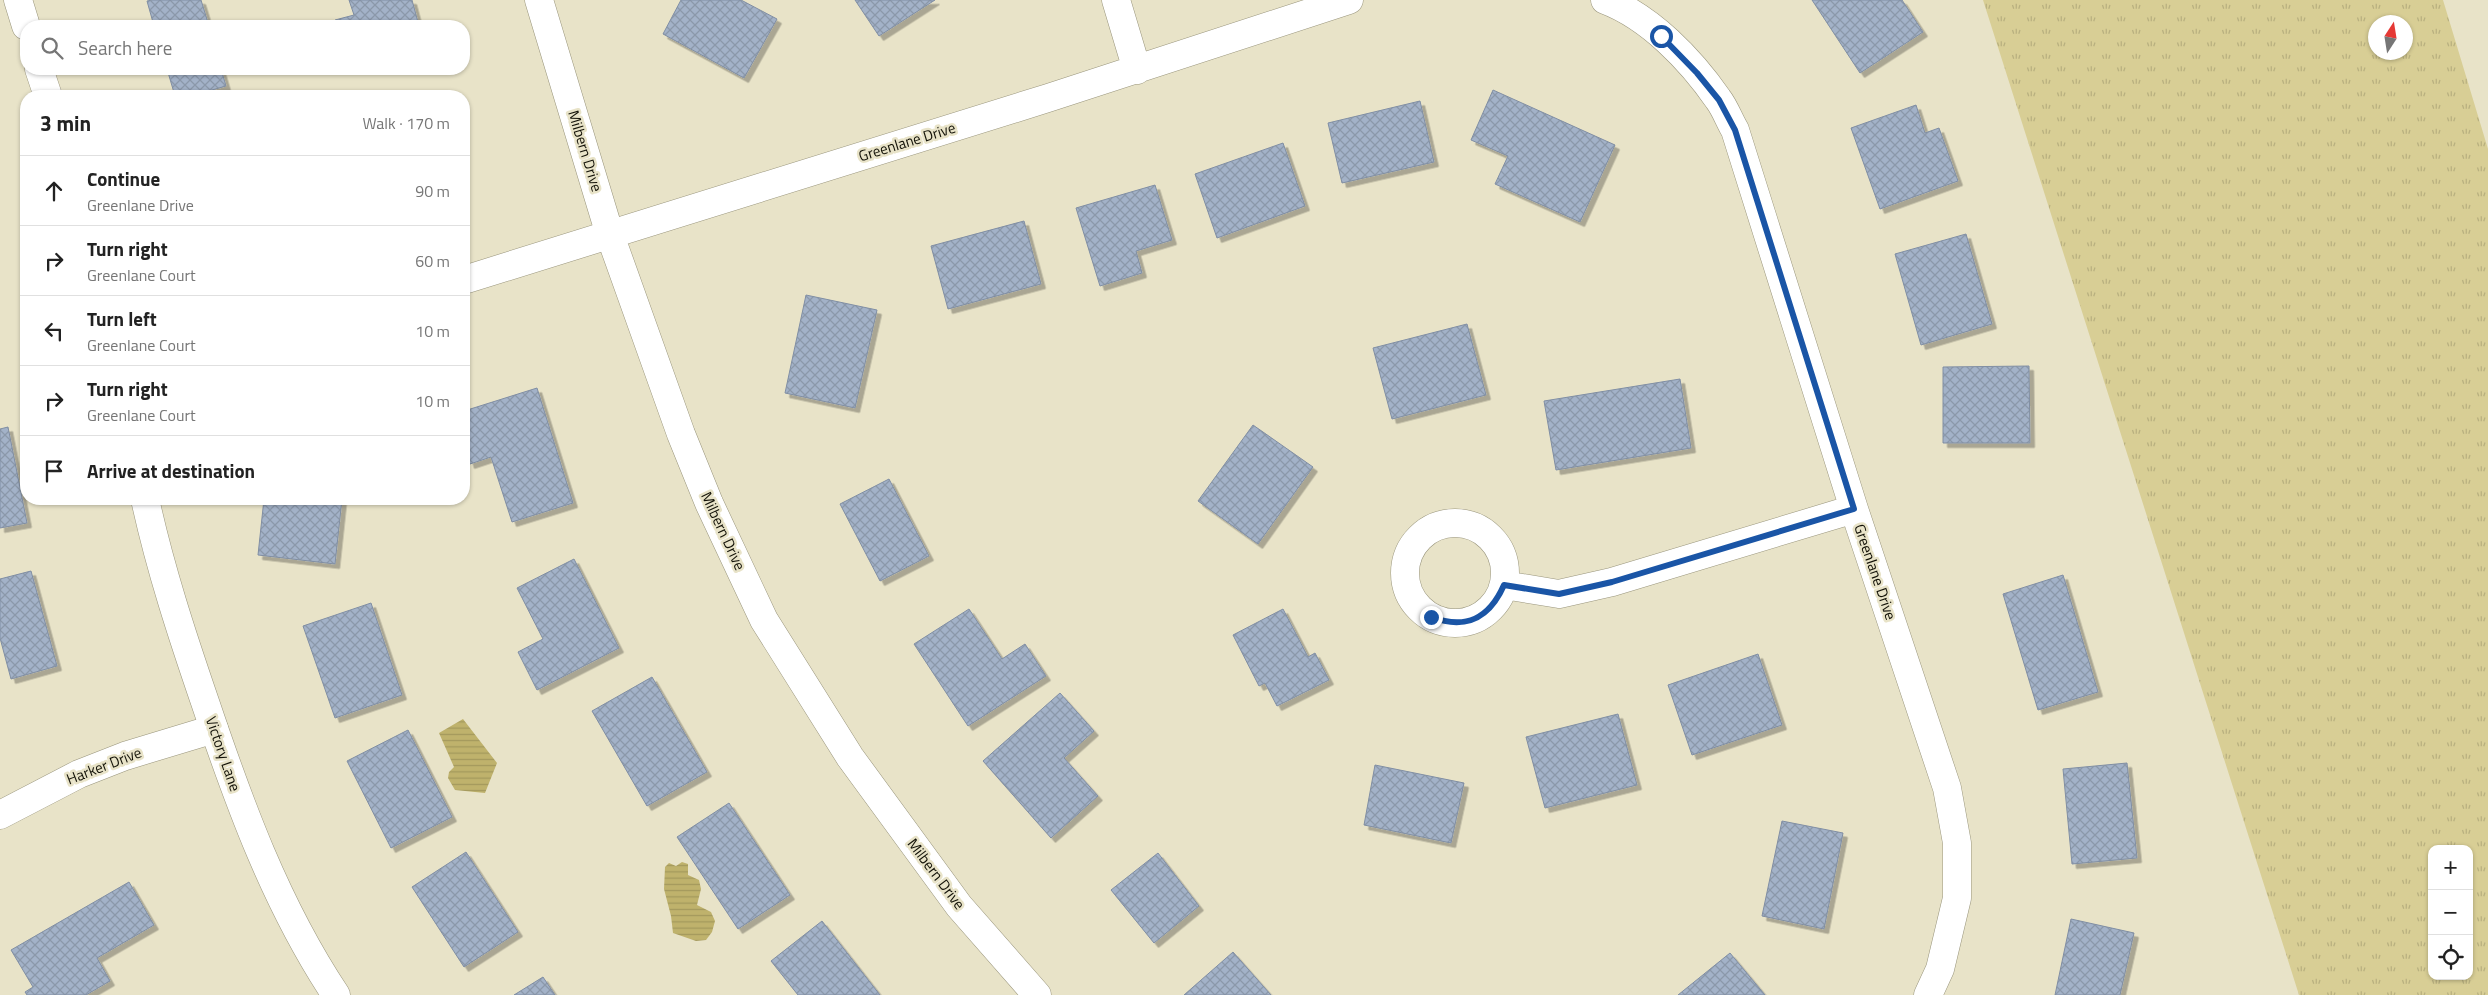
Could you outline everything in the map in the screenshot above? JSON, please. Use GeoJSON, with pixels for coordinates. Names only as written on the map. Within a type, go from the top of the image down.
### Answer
{"type":"FeatureCollection","features":[{"type":"Feature","properties":{"kind":"street"},"geometry":{"type":"LineString","coordinates":[[18,0],[24,20]]}},
{"type":"Feature","properties":{"kind":"street","name":"Milbern Drive"},"geometry":{"type":"LineString","coordinates":[[539,0],[610,235],[684,442],[708,502],[764,620],[850,757],[959,906],[1037,995]]}},
{"type":"Feature","properties":{"kind":"street"},"geometry":{"type":"LineString","coordinates":[[1116,0],[1137,70]]}},
{"type":"Feature","properties":{"kind":"street","name":"Greenlane Drive"},"geometry":{"type":"LineString","coordinates":[[470,278],[1137,70],[1349,0]]}},
{"type":"Feature","properties":{"kind":"street","name":"Greenlane Drive"},"geometry":{"type":"LineString","coordinates":[[1605,0],[1619,5],[1661,36],[1697,73],[1719,100],[1735,130],[1854,509],[1946,788],[1957,843],[1957,898],[1940,969],[1928,995]]}},
{"type":"Feature","properties":{"kind":"street"},"geometry":{"type":"LineString","coordinates":[[41,75],[46,90]]}},
{"type":"Feature","properties":{"kind":"street","name":"Victory Lane"},"geometry":{"type":"LineString","coordinates":[[146,505],[168,592],[250,830],[299,934],[336,995]]}},
{"type":"Feature","properties":{"kind":"street"},"geometry":{"type":"LineString","coordinates":[[1504,585],[1559,594],[1612,582],[1854,509]]}},
{"type":"Feature","properties":{"kind":"street","name":"Harker Drive"},"geometry":{"type":"LineString","coordinates":[[0,815],[79,774],[124,756],[214,729]]}},
{"type":"Feature","properties":{"kind":"green space"},"geometry":{"type":"Polygon","coordinates":[[[1983,0],[2443,0],[2488,149],[2488,995],[2299,995],[1983,0]]]}},
{"type":"Feature","properties":{"kind":"shaded area"},"geometry":{"type":"Polygon","coordinates":[[[463,719],[497,763],[485,793],[455,790],[448,778],[449,772],[454,767],[439,733],[463,719]]]}},
{"type":"Feature","properties":{"kind":"shaded area"},"geometry":{"type":"Polygon","coordinates":[[[682,862],[688,864],[688,875],[699,880],[701,889],[697,905],[711,912],[715,921],[712,932],[706,940],[696,941],[673,933],[664,889],[665,867],[669,863],[676,866],[682,862]]]}},
{"type":"Feature","properties":{"kind":"building"},"geometry":{"type":"Polygon","coordinates":[[[201,0],[207,20],[152,20],[147,1],[201,0]]]}},
{"type":"Feature","properties":{"kind":"building"},"geometry":{"type":"Polygon","coordinates":[[[349,0],[412,0],[417,20],[335,20],[354,15],[349,0]]]}},
{"type":"Feature","properties":{"kind":"building"},"geometry":{"type":"Polygon","coordinates":[[[681,0],[741,0],[777,19],[744,78],[663,34],[681,0]]]}},
{"type":"Feature","properties":{"kind":"building"},"geometry":{"type":"Polygon","coordinates":[[[855,0],[935,0],[879,36],[855,0]]]}},
{"type":"Feature","properties":{"kind":"building"},"geometry":{"type":"Polygon","coordinates":[[[1812,0],[1902,0],[1923,32],[1860,73],[1812,0]]]}},
{"type":"Feature","properties":{"kind":"building"},"geometry":{"type":"Polygon","coordinates":[[[169,75],[223,75],[226,86],[212,90],[173,90],[169,75]]]}},
{"type":"Feature","properties":{"kind":"building"},"geometry":{"type":"Polygon","coordinates":[[[1493,90],[1615,145],[1580,222],[1495,184],[1508,156],[1471,140],[1493,90]]]}},
{"type":"Feature","properties":{"kind":"building"},"geometry":{"type":"Polygon","coordinates":[[[1420,101],[1434,162],[1342,183],[1328,123],[1420,101]]]}},
{"type":"Feature","properties":{"kind":"building"},"geometry":{"type":"Polygon","coordinates":[[[1916,105],[1925,133],[1939,128],[1958,181],[1880,209],[1851,128],[1916,105]]]}},
{"type":"Feature","properties":{"kind":"building"},"geometry":{"type":"Polygon","coordinates":[[[1283,143],[1305,206],[1217,238],[1195,174],[1283,143]]]}},
{"type":"Feature","properties":{"kind":"building"},"geometry":{"type":"Polygon","coordinates":[[[1155,185],[1172,240],[1136,251],[1142,273],[1100,286],[1076,208],[1155,185]]]}},
{"type":"Feature","properties":{"kind":"building"},"geometry":{"type":"Polygon","coordinates":[[[1024,221],[1041,284],[948,309],[931,246],[1024,221]]]}},
{"type":"Feature","properties":{"kind":"building"},"geometry":{"type":"Polygon","coordinates":[[[1966,234],[1992,324],[1921,345],[1895,254],[1966,234]]]}},
{"type":"Feature","properties":{"kind":"building"},"geometry":{"type":"Polygon","coordinates":[[[806,295],[877,310],[855,408],[785,393],[806,295]]]}},
{"type":"Feature","properties":{"kind":"building"},"geometry":{"type":"Polygon","coordinates":[[[1467,324],[1486,395],[1392,419],[1373,348],[1467,324]]]}},
{"type":"Feature","properties":{"kind":"building"},"geometry":{"type":"Polygon","coordinates":[[[2029,366],[2030,443],[1943,443],[1943,367],[2029,366]]]}},
{"type":"Feature","properties":{"kind":"building"},"geometry":{"type":"Polygon","coordinates":[[[1680,379],[1691,448],[1556,470],[1544,401],[1680,379]]]}},
{"type":"Feature","properties":{"kind":"building"},"geometry":{"type":"Polygon","coordinates":[[[537,388],[573,503],[512,522],[491,457],[470,464],[470,409],[537,388]]]}},
{"type":"Feature","properties":{"kind":"building"},"geometry":{"type":"Polygon","coordinates":[[[1253,425],[1313,467],[1258,544],[1198,501],[1253,425]]]}},
{"type":"Feature","properties":{"kind":"building"},"geometry":{"type":"Polygon","coordinates":[[[8,427],[20,488],[20,505],[23,505],[27,523],[0,528],[0,429],[8,427]]]}},
{"type":"Feature","properties":{"kind":"building"},"geometry":{"type":"Polygon","coordinates":[[[889,479],[929,556],[880,581],[840,504],[889,479]]]}},
{"type":"Feature","properties":{"kind":"building"},"geometry":{"type":"Polygon","coordinates":[[[263,505],[341,505],[335,564],[258,555],[263,505]]]}},
{"type":"Feature","properties":{"kind":"building"},"geometry":{"type":"Polygon","coordinates":[[[574,559],[619,648],[537,690],[518,652],[543,639],[517,588],[574,559]]]}},
{"type":"Feature","properties":{"kind":"building"},"geometry":{"type":"Polygon","coordinates":[[[31,571],[57,666],[11,679],[0,638],[0,579],[31,571]]]}},
{"type":"Feature","properties":{"kind":"building"},"geometry":{"type":"Polygon","coordinates":[[[2063,575],[2098,692],[2038,710],[2003,594],[2063,575]]]}},
{"type":"Feature","properties":{"kind":"building"},"geometry":{"type":"Polygon","coordinates":[[[371,603],[402,695],[335,718],[303,626],[371,603]]]}},
{"type":"Feature","properties":{"kind":"building"},"geometry":{"type":"Polygon","coordinates":[[[969,609],[1002,659],[1025,644],[1046,676],[968,726],[914,644],[969,609]]]}},
{"type":"Feature","properties":{"kind":"building"},"geometry":{"type":"Polygon","coordinates":[[[1283,609],[1308,657],[1315,653],[1329,680],[1277,706],[1265,683],[1259,686],[1233,635],[1283,609]]]}},
{"type":"Feature","properties":{"kind":"building"},"geometry":{"type":"Polygon","coordinates":[[[1758,654],[1782,725],[1692,755],[1668,685],[1758,654]]]}},
{"type":"Feature","properties":{"kind":"building"},"geometry":{"type":"Polygon","coordinates":[[[652,677],[707,772],[647,806],[592,711],[652,677]]]}},
{"type":"Feature","properties":{"kind":"building"},"geometry":{"type":"Polygon","coordinates":[[[1060,693],[1094,731],[1064,758],[1098,796],[1051,838],[983,761],[1060,693]]]}},
{"type":"Feature","properties":{"kind":"building"},"geometry":{"type":"Polygon","coordinates":[[[1618,714],[1637,785],[1545,808],[1526,737],[1618,714]]]}},
{"type":"Feature","properties":{"kind":"building"},"geometry":{"type":"Polygon","coordinates":[[[408,730],[452,817],[391,848],[347,761],[408,730]]]}},
{"type":"Feature","properties":{"kind":"building"},"geometry":{"type":"Polygon","coordinates":[[[2127,763],[2137,858],[2072,864],[2063,769],[2127,763]]]}},
{"type":"Feature","properties":{"kind":"building"},"geometry":{"type":"Polygon","coordinates":[[[1375,765],[1464,783],[1451,843],[1364,825],[1375,765]]]}},
{"type":"Feature","properties":{"kind":"building"},"geometry":{"type":"Polygon","coordinates":[[[729,803],[790,895],[738,929],[677,837],[729,803]]]}},
{"type":"Feature","properties":{"kind":"building"},"geometry":{"type":"Polygon","coordinates":[[[1782,821],[1843,833],[1824,929],[1762,916],[1782,821]]]}},
{"type":"Feature","properties":{"kind":"building"},"geometry":{"type":"Polygon","coordinates":[[[466,852],[518,932],[464,967],[412,887],[466,852]]]}},
{"type":"Feature","properties":{"kind":"building"},"geometry":{"type":"Polygon","coordinates":[[[1158,853],[1199,906],[1154,943],[1111,890],[1158,853]]]}},
{"type":"Feature","properties":{"kind":"building"},"geometry":{"type":"Polygon","coordinates":[[[129,882],[154,925],[97,958],[110,981],[86,995],[27,995],[25,992],[33,987],[11,950],[129,882]]]}},
{"type":"Feature","properties":{"kind":"building"},"geometry":{"type":"Polygon","coordinates":[[[2071,919],[2134,933],[2120,995],[2055,995],[2071,919]]]}},
{"type":"Feature","properties":{"kind":"building"},"geometry":{"type":"Polygon","coordinates":[[[822,921],[880,995],[798,995],[771,961],[822,921]]]}},
{"type":"Feature","properties":{"kind":"building"},"geometry":{"type":"Polygon","coordinates":[[[1233,952],[1271,995],[1184,995],[1233,952]]]}},
{"type":"Feature","properties":{"kind":"building"},"geometry":{"type":"Polygon","coordinates":[[[1730,953],[1765,995],[1678,995],[1730,953]]]}},
{"type":"Feature","properties":{"kind":"building"},"geometry":{"type":"Polygon","coordinates":[[[543,977],[555,995],[514,995],[543,977]]]}},
{"type":"Feature","properties":{"kind":"route"},"geometry":{"type":"LineString","coordinates":[[1431,617],[1445,622],[1460,623],[1472,620],[1484,614],[1497,602],[1504,585],[1531,591],[1559,594],[1612,582],[1854,509],[1735,130],[1719,100],[1697,73],[1661,36]]}}]}
